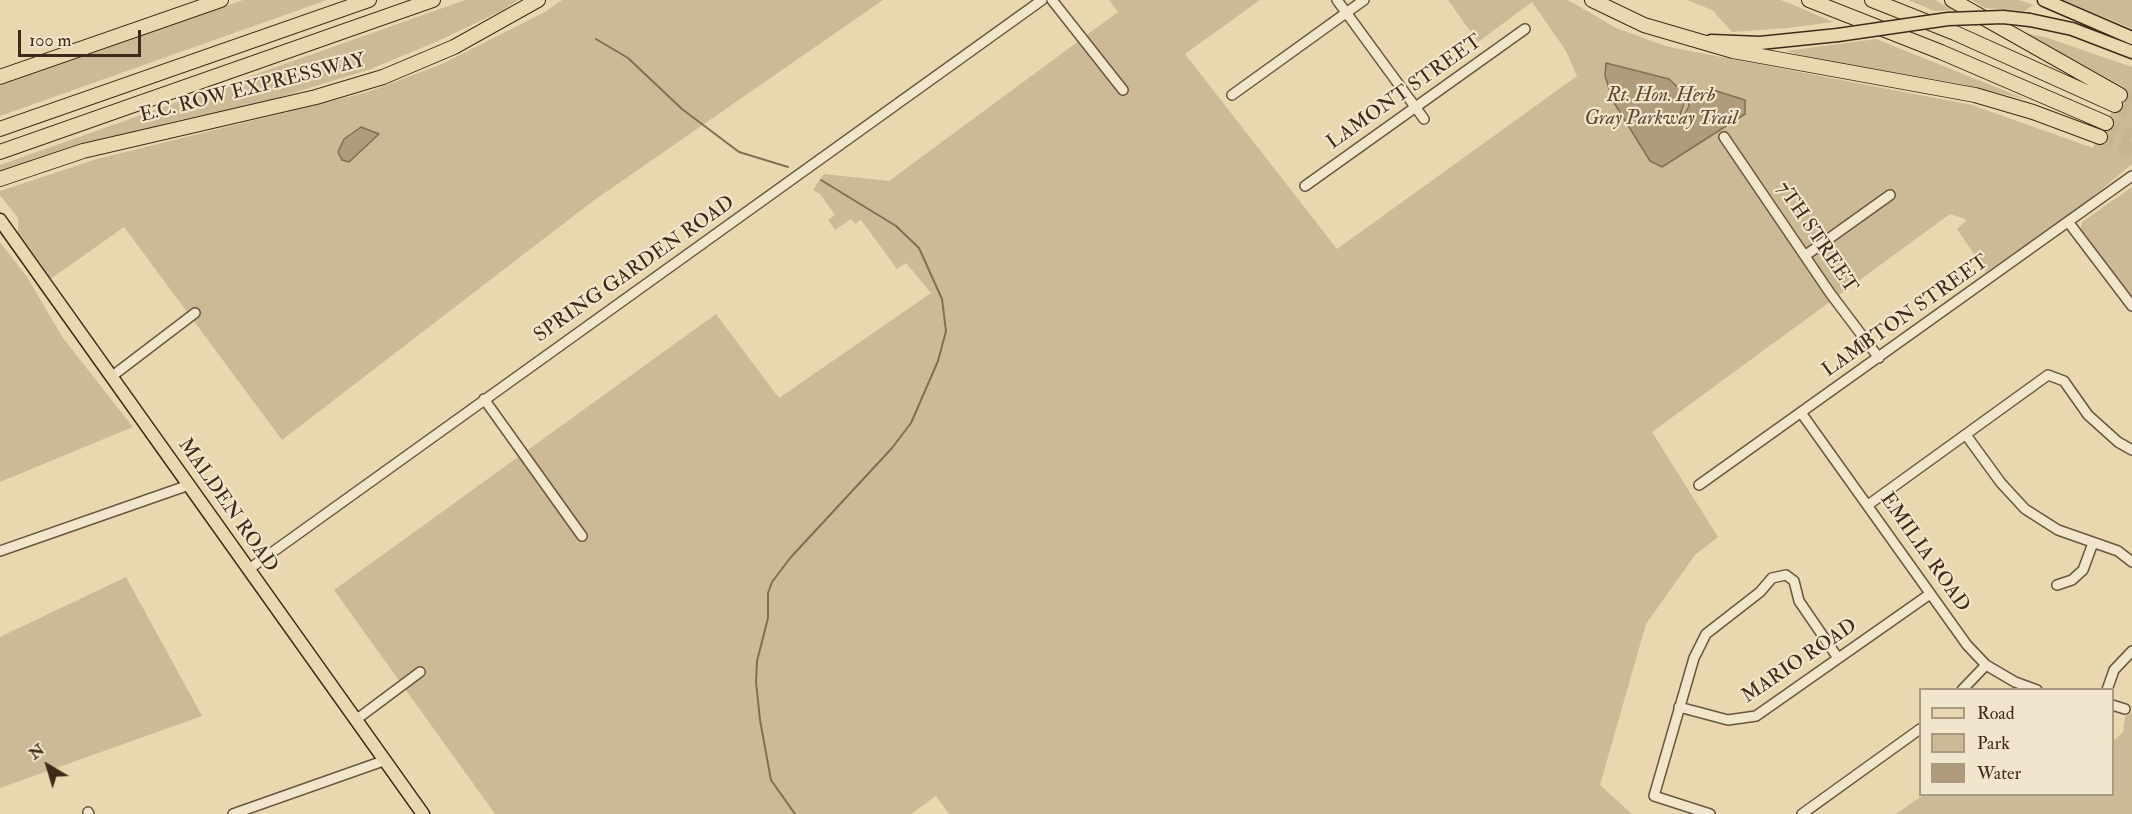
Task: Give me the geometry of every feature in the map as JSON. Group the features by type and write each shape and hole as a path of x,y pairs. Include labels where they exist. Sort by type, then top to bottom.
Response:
{"highway":[{"path":"0,77 222,0"},
{"path":"0,129 369,0"},
{"path":"0,152 433,0"},
{"name":"E.C. ROW EXPRESSWAY","path":"0,179 83,151 305,100 374,80 454,47 538,0"},
{"path":"1592,0 1642,24 1734,51 1975,95 2032,112 2100,137"},
{"path":"1809,0 1941,52 2106,123"},
{"path":"1872,0 2118,100 1952,0"}],"main road":[{"path":"2044,0 2132,38"},
{"path":"1695,40 1760,43 1838,35 1948,19 1994,17 2030,20 2072,28 2132,52"},
{"name":"MALDEN ROAD","path":"0,220 423,814"}],"street":[{"name":"SPRING GARDEN ROAD","path":"249,569 1042,0"},
{"path":"1052,0 1123,90"},
{"path":"1338,0 1424,118"},
{"path":"1232,95 1364,0"},
{"name":"LAMONT STREET","path":"1305,186 1525,29"},
{"name":"7TH STREET","path":"1724,137 1830,293 1880,358"},
{"name":"LAMBTON STREET","path":"1699,485 1802,414 2132,176"},
{"path":"1806,255 1890,195"},
{"path":"2069,223 2132,306"},
{"path":"111,377 195,313"},
{"path":"1868,505 2043,378 2054,375 2064,381 2088,415 2132,450"},
{"path":"484,399 582,536"},
{"name":"EMILIA ROAD","path":"1802,414 1966,645 1986,665 2015,682 2032,688"},
{"path":"1966,435 2001,483 2025,509 2058,530 2118,551 2132,562"},
{"path":"0,551 189,485"},
{"path":"2057,585 2072,580 2083,570 2093,543"},
{"path":"1710,814 1654,796 1694,658 1706,634 1760,592 1776,575 1786,575 1794,581 1799,601 1838,658"},
{"name":"MARIO ROAD","path":"1679,707 1719,719 1746,720 1764,711 1930,594"},
{"path":"2108,688 2114,670 2132,651"},
{"path":"1964,688 1986,665"},
{"path":"357,719 420,672"},
{"path":"2114,706 2125,709"},
{"path":"1802,814 1919,730"},
{"path":"233,814 386,760"}],"green space":[{"path":"243,0 327,0 0,116 0,86"},
{"path":"465,0 518,0 503,10 438,41 371,69 261,103 179,120 79,146 0,174 0,165"},
{"path":"562,0 883,0 593,201 282,440 124,227 45,283 18,245 18,218 0,195 0,191 97,159 368,92 442,64 545,12"},
{"name":"Rt. Hon. Herb Gray Parkway Trail","path":"1109,0 1260,0 1185,54 1337,249 1577,76 1566,51 1532,2 1478,42 1448,0 1568,0 1616,28 1669,47 1972,105 2093,148 2124,87 2024,33 2045,37 2132,67 2132,164 2083,205 1986,272 1957,229 1967,220 1950,214 1652,432 1718,537 1695,555 1646,624 1600,785 1632,814 949,814 936,796 911,814 495,814 334,590 716,314 779,398 931,293 906,263 897,269 861,220 855,224 851,219 835,230 828,220 835,215 820,194 813,190 824,174 889,181 1118,12"},
{"path":"1687,0 1781,0 1834,22 1732,32 1712,10"},
{"path":"1908,0 1935,0 1953,10 1935,11"},
{"path":"1971,0 2018,0 2034,5 2024,11 1985,8"},
{"path":"2063,0 2132,0 2132,29 2126,26"},
{"path":"1876,39 2028,100 1957,83 1810,58 1786,51"},
{"path":"2132,187 2132,300 2075,232 2081,228 2082,222"},
{"path":"0,242 27,277 63,338 133,427 0,482"},
{"path":"126,577 202,716 0,788 0,637"},
{"path":"2132,712 2132,814 1896,814 1922,796 2114,796 2114,740 2123,732 2125,716"}],"water":[{"path":"1606,63 1669,79 1683,92 1685,100 1680,115 1682,119 1689,106 1688,84 1700,93 1710,89 1745,100 1745,114 1662,167 1650,161 1613,101 1605,76"},
{"path":"361,127 379,134 349,162 342,160 338,152 344,139"}],"waterway":[{"path":"596,39 628,58 682,109 739,152 788,167"},
{"path":"795,814 771,780 760,720 756,682 757,661 768,618 768,593 772,582 791,557 892,448 911,423 938,361 946,331 942,299 919,248 896,226 821,180"}],"tunnel":[{"path":"2120,95 2132,101"},
{"path":"2115,105 2132,113"},
{"path":"2106,123 2132,136"},
{"path":"2100,137 2132,151"}]}
